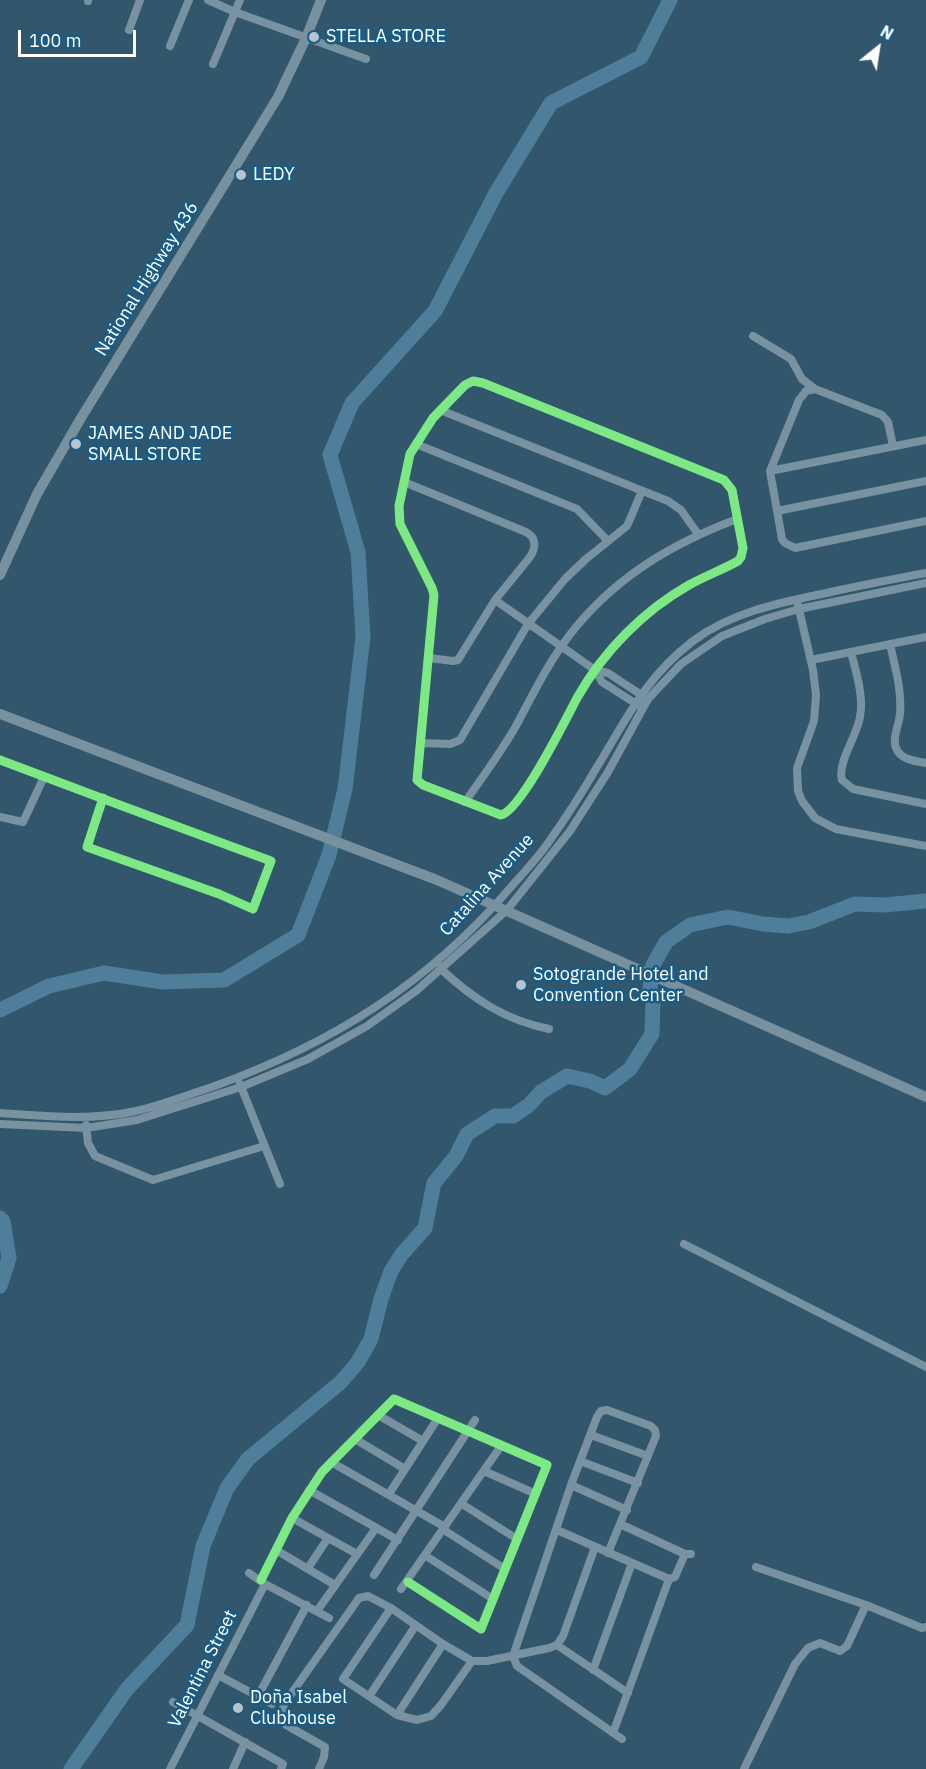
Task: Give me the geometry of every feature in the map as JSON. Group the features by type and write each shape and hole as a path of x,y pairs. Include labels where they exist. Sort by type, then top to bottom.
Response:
{"main road":[{"name":"National Highway 436","path":"0,575 65,445 262,126 306,38 321,0"},
{"path":"0,714 496,905 926,1097"}],"street":[{"path":"129,30 140,0"},
{"path":"170,46 189,0"},
{"path":"208,0 366,59"},
{"path":"213,64 240,0"},
{"path":"753,336 791,358 802,379 815,389 882,415 888,422 893,446"},
{"path":"473,381 720,477 730,486 743,548 738,561 686,586 648,613 619,641 595,670 536,772 509,812 496,814 423,785 417,780 434,595 400,524 399,506 410,454 416,444 440,410 465,385 473,381"},
{"path":"815,389 806,391 799,400 770,471 782,539 785,543 795,548 926,521"},
{"path":"440,410 676,506 698,534"},
{"path":"770,471 926,440"},
{"path":"416,444 577,509 608,541"},
{"path":"777,511 926,481"},
{"path":"404,482 532,536 535,542 533,552 495,600 458,660 429,658"},
{"path":"422,743 450,744 460,740 528,624 565,579 627,526 642,491"},
{"path":"465,802 499,754 562,646 589,612 622,581 659,555 698,534 738,519"},
{"name":"Catalina Avenue","path":"0,1124 86,1128 137,1120 242,1087 308,1059 367,1026 400,1003 507,910 570,831 608,772 643,709 644,697 654,676 695,640 740,615 796,599 926,573"},
{"name":"Catalina Avenue","path":"0,1113 86,1118 135,1111 237,1078 303,1050 336,1033 387,1001 439,960 496,905 546,846 597,767 634,703 681,664 722,636 765,619 799,609 926,583"},
{"path":"796,599 815,679 816,702 812,729 797,768 798,790 802,801 815,818 836,829 926,846"},
{"path":"495,600 595,670 608,673 644,697"},
{"path":"811,660 926,637"},
{"path":"890,644 900,698 896,750 906,759 926,763"},
{"path":"851,652 860,694 861,716 841,768 842,780 853,789 926,804"},
{"path":"595,670 602,682 643,709"},
{"path":"0,760 103,798 164,823 271,861 252,909 219,894 87,847 103,798"},
{"path":"0,817 23,822 44,777"},
{"path":"439,960 441,969 472,996 494,1011 530,1025 549,1029"},
{"path":"237,1078 280,1184"},
{"path":"86,1118 88,1143 95,1156 153,1180 264,1146"},
{"path":"684,1244 926,1367"},
{"name":"Valentina Street","path":"170,1769 218,1675 292,1518 309,1490 331,1462 394,1399 438,1418"},
{"path":"608,1553 656,1436 651,1426 607,1410 601,1412 597,1417 580,1461 513,1656 517,1666 622,1739"},
{"path":"378,1415 423,1441"},
{"path":"389,1494 438,1418 547,1465 481,1629 408,1582"},
{"path":"374,1575 476,1420"},
{"path":"591,1435 648,1456"},
{"path":"355,1439 405,1468"},
{"path":"401,1589 501,1446"},
{"path":"580,1461 638,1483"},
{"path":"331,1462 418,1510 505,1569"},
{"path":"484,1471 536,1494"},
{"path":"571,1485 627,1510"},
{"path":"309,1490 398,1540"},
{"path":"462,1504 517,1539"},
{"path":"292,1518 357,1554"},
{"path":"557,1530 669,1579 675,1577 688,1554 621,1524"},
{"path":"317,1611 376,1528"},
{"path":"308,1568 328,1538"},
{"path":"319,1769 325,1747 286,1725 282,1715 284,1704 359,1598 368,1596 391,1608 443,1644 472,1660 487,1661 513,1656 557,1645 563,1636 595,1547"},
{"path":"276,1551 334,1585"},
{"path":"426,1556 493,1599"},
{"path":"593,1670 632,1563"},
{"path":"756,1568 926,1628"},
{"path":"249,1572 329,1618"},
{"path":"613,1733 669,1579"},
{"path":"258,1696 307,1605"},
{"path":"744,1769 795,1664 814,1644 819,1643 840,1651 847,1646 866,1605"},
{"path":"391,1608 344,1679 397,1714 417,1720 431,1716 472,1660"},
{"path":"370,1695 416,1625"},
{"path":"397,1714 443,1644"},
{"path":"557,1645 628,1693"},
{"path":"218,1675 273,1704"},
{"path":"173,1702 283,1764 281,1769"},
{"path":"233,1769 245,1742"}],"waterway":[{"path":"0,1010 49,986 104,973 163,982 224,980 298,935 329,855 345,789 363,637 358,552 330,455 352,403 435,311 496,193 551,103 641,57 670,0"},
{"path":"71,1769 127,1689 187,1625 203,1546 227,1488 248,1459 341,1382 358,1362 371,1339 391,1271 402,1254 425,1228 434,1183 456,1156 467,1134 495,1116 513,1116 529,1105 541,1092 567,1076 590,1081 605,1088 630,1069 652,1034 653,1001 650,988 653,965 666,942 690,925 728,917 788,926 809,922 855,904 885,905 926,901"},
{"path":"0,1218 3,1221 9,1258 0,1286"}],"cycle path":[{"path":"473,381 483,383 724,480 732,490 743,548 738,561 672,595 625,634 587,681 520,798 501,815 423,785 417,780 434,595 400,524 399,506 410,454 433,418 465,385 473,381"},
{"path":"0,760 101,798 135,811 169,824 271,861 253,909 219,894 87,847 103,798"},
{"path":"261,1580 292,1518 322,1472 394,1399 547,1465 481,1629 408,1582"}],"place":[{"name":"STELLA STORE","path":"314,37"},
{"name":"LEDY","path":"241,175"},
{"name":"JAMES AND JADE SMALL STORE","path":"76,444"},
{"name":"Sotogrande Hotel and Convention Center","path":"521,985"},
{"name":"Doña Isabel Clubhouse","path":"238,1708"}]}
